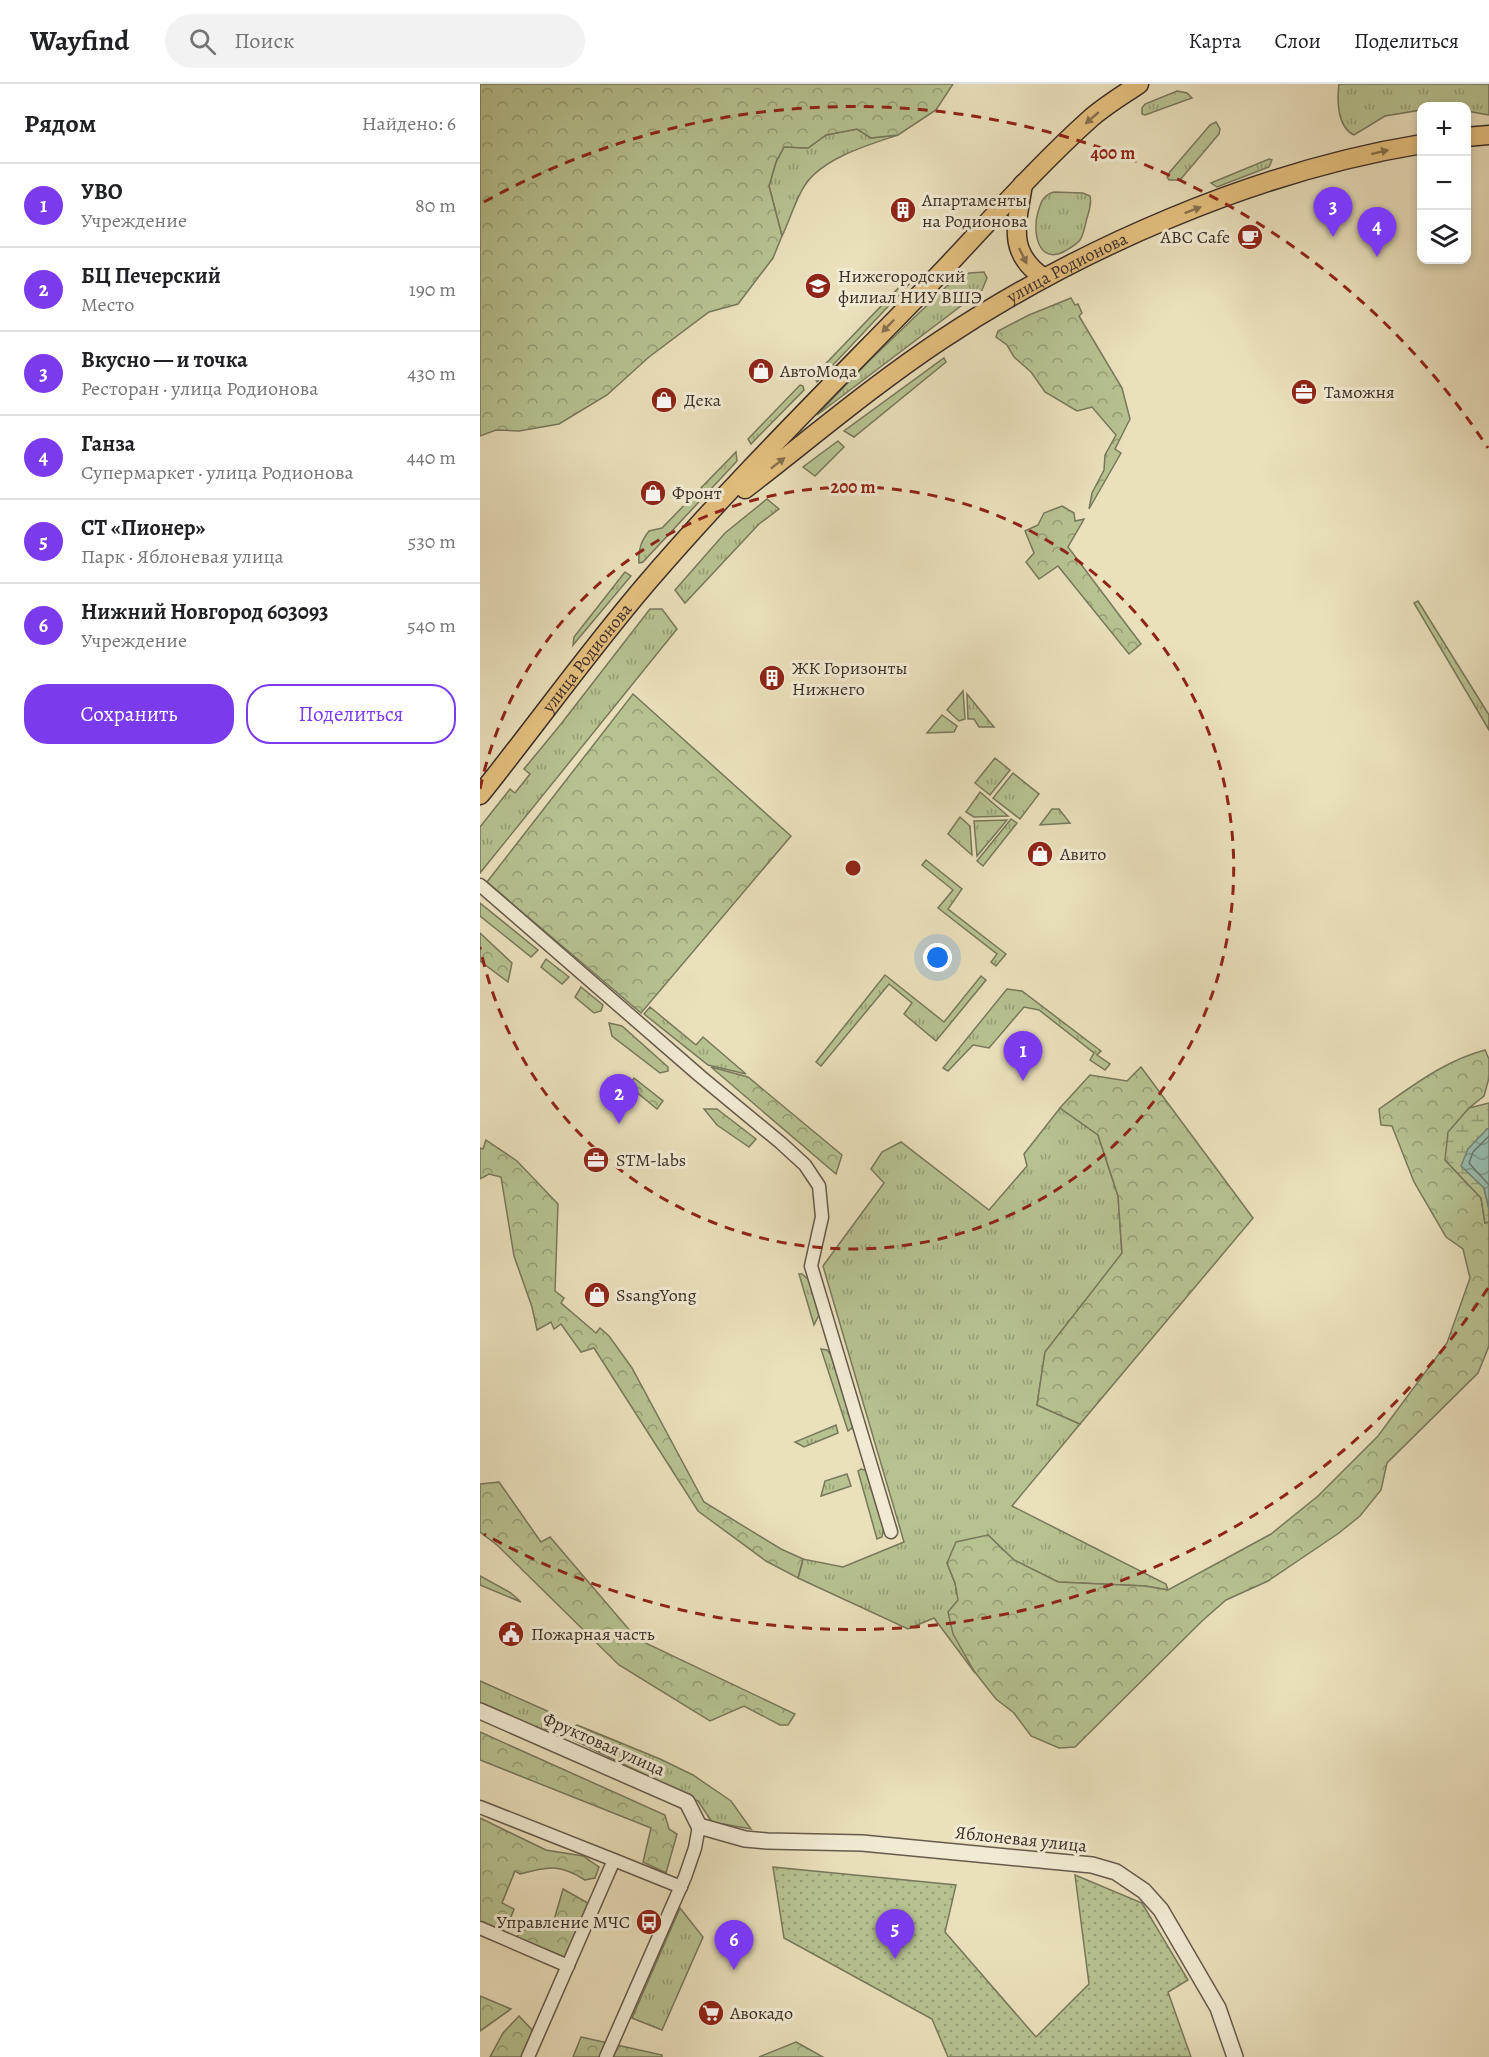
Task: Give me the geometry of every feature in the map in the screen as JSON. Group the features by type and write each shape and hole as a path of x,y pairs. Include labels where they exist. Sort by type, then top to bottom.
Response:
{"main road":[{"name":"улица Родионова","path":"480,795 578,667 647,583 699,525 1023,184 1093,116 1139,84"},
{"path":"1471,137 1489,135"},
{"name":"улица Родионова","path":"699,525 874,388 957,329 1044,278 1150,228 1243,191 1309,170 1417,145"},
{"path":"1023,184 1016,230 1018,244 1022,257 1030,268 1044,278"}],"street":[{"path":"480,885 700,1076 781,1143 805,1165 819,1185 822,1217 811,1266 891,1532"},
{"name":"Фруктовая улица","path":"480,1711 687,1802 699,1826"},
{"path":"480,1807 681,1887"},
{"path":"606,2057 681,1887 693,1855 699,1826"},
{"name":"Яблоневая улица","path":"699,1826 746,1839 862,1843 1092,1865 1116,1872 1144,1891 1161,1910 1218,2008 1235,2057"},
{"path":"528,2057 614,1860"},
{"path":"480,1928 568,1966"}],"green space":[{"path":"480,84 953,84 936,110 898,135 871,138 857,129 826,135 808,148 784,147 776,162 769,186 782,236 773,258 738,304 709,312 649,357 607,395 559,424 519,431 496,430 480,436"},
{"path":"1339,84 1489,84 1489,115 1471,112 1471,102 1417,102 1417,111 1385,116 1354,135 1348,131 1341,120"},
{"path":"1177,91 1187,93 1192,98 1145,115 1142,114 1145,104"},
{"path":"1216,122 1220,129 1219,134 1180,180 1169,180 1167,177 1169,173 1210,125"},
{"path":"857,129 871,138 898,135 847,154 823,167 801,191 782,236 769,186 776,162 784,147 808,148 826,135"},
{"path":"1269,159 1272,160 1269,167 1217,187 1211,183"},
{"path":"1054,192 1083,193 1090,196 1091,202 1080,240 1065,251 1049,254 1039,244 1036,220 1041,202 1047,195"},
{"path":"984,272 987,278 982,290 817,415 948,285 969,273"},
{"path":"909,277 914,279 817,382 814,376"},
{"path":"1071,298 1075,305 1078,304 1082,313 1079,316 1122,388 1130,419 1115,449 1121,453 1089,509 1092,493 1104,470 1105,455 1116,435 1092,407 1077,411 1045,392 1031,372 1014,357 1007,345 996,337 998,331 1029,315"},
{"path":"944,358 946,362 854,437 844,431"},
{"path":"800,385 804,390 751,444 748,439"},
{"path":"838,441 844,447 815,476 803,467"},
{"path":"736,452 737,461 643,562 639,563 641,546 649,531 662,528"},
{"path":"767,499 779,509 759,524 685,603 675,590 725,533"},
{"path":"1062,506 1074,513 1075,521 1084,519 1068,547 1141,644 1129,654 1058,566 1039,579 1026,562 1034,553 1025,531 1038,525 1044,513"},
{"path":"625,572 631,576 573,645 574,637"},
{"path":"1418,601 1489,715 1489,730 1414,603"},
{"path":"650,609 662,609 677,629 480,873 480,827 510,789 515,793 530,774 524,769"},
{"path":"963,691 965,719 959,721 947,710"},
{"path":"633,694 791,836 641,1013 487,882"},
{"path":"967,694 994,727 979,727 974,719 968,719"},
{"path":"942,715 957,726 954,732 927,733"},
{"path":"995,758 1010,770 990,795 975,783"},
{"path":"1013,773 1039,794 1020,819 993,798"},
{"path":"980,792 1008,816 974,817 966,812"},
{"path":"1052,809 1059,809 1070,823 1040,825"},
{"path":"960,817 970,826 972,855 948,834"},
{"path":"1011,819 1017,823 983,866 977,861"},
{"path":"1007,820 977,856 974,821"},
{"path":"926,860 962,889 948,909 1006,954 996,966 991,962 997,954 938,908 953,890 922,865"},
{"path":"480,903 538,950 531,957 480,916"},
{"path":"480,933 512,963 508,982 480,961"},
{"path":"546,959 569,977 562,984 541,967"},
{"path":"885,975 944,1022 981,976 986,980 936,1041 904,1014 912,1003 889,984 821,1066 816,1062"},
{"path":"581,987 603,1005 601,1011 594,1013 575,997"},
{"path":"1007,989 1022,991 1101,1051 1097,1055 1110,1064 1105,1070 1090,1060 1094,1053 1039,1010 1024,1007 989,1048 973,1045 948,1071 943,1068"},
{"path":"650,1007 696,1045 703,1037 746,1074 708,1065 644,1014"},
{"path":"609,1023 622,1026 668,1067 668,1071 660,1073 612,1036"},
{"path":"1485,1050 1489,1059 1489,1078 1484,1096 1469,1108 1445,1160 1481,1198 1485,1223 1489,1222 1489,1346 1478,1373 1387,1463 1381,1490 1360,1516 1268,1581 1226,1600 1075,1747 1059,1748 1031,1736 1014,1713 996,1699 974,1671 953,1634 948,1612 958,1600 955,1583 947,1563 956,1542 988,1535 1014,1560 1058,1582 1145,1586 1168,1590 1271,1534 1318,1496 1378,1436 1447,1343 1470,1278 1463,1249 1446,1237 1414,1182 1392,1126 1381,1125 1379,1109 1443,1067"},
{"path":"711,1067 748,1077 842,1155 836,1174"},
{"path":"1141,1067 1253,1218 1080,1424 1037,1405 1045,1352 1122,1253 1118,1196 1098,1135 1060,1108 1090,1075 1127,1081"},
{"path":"634,1078 663,1101 657,1109 629,1086"},
{"path":"1489,1103 1484,1188 1489,1209 1489,1222 1485,1223 1481,1198 1445,1160 1448,1132 1469,1108"},
{"path":"1060,1108 1098,1135 1118,1196 1122,1254 1045,1352 1037,1405 1080,1424 1012,1506 1166,1584 1168,1590 1145,1586 1058,1582 1014,1560 988,1535 947,1563 955,1583 975,1673 934,1618 908,1629 798,1578 803,1559 843,1567 904,1542 823,1266 884,1183 871,1169 882,1152 901,1142 989,1210 1027,1166 1024,1154"},
{"path":"704,1109 717,1109 756,1139 749,1147 717,1125"},
{"path":"486,1140 517,1161 558,1204 555,1291 564,1298 561,1303 596,1333 600,1328 609,1336 632,1368 704,1502 781,1549 803,1559 798,1578 766,1561 698,1511 594,1348 581,1352 561,1324 554,1329 551,1322 537,1330 532,1307 514,1256 501,1177 489,1174 480,1179 480,1148 483,1149"},
{"path":"799,1274 809,1280 819,1315 814,1325"},
{"path":"821,1349 827,1350 831,1355 853,1422 852,1428 848,1431"},
{"path":"836,1425 838,1433 804,1447 795,1442"},
{"path":"861,1469 867,1471 884,1527 882,1537 877,1539 858,1471"},
{"path":"847,1474 851,1486 821,1496 825,1481"},
{"path":"499,1482 541,1542 550,1537 637,1639 795,1714 788,1725 780,1725 744,1706 710,1721 619,1665 497,1545 480,1532 480,1484"},
{"path":"480,1576 511,1593 521,1602 480,1585"},
{"path":"480,1681 554,1714 554,1723 550,1729 543,1730 480,1703"},
{"path":"577,1725 693,1775 731,1801 751,1829 712,1822 698,1801 574,1740 570,1734 572,1728"},
{"path":"588,1730 621,1743 615,1750 602,1753 576,1741 576,1735"},
{"path":"480,1732 665,1815 669,1829 677,1834 666,1873 643,1862 651,1828 480,1760"},
{"path":"480,1818 546,1850 583,1856 599,1867 595,1878 585,1880 568,1871 554,1868 520,1874 515,1871 502,1903 514,1909 505,1933 480,1922"},
{"path":"773,1867 956,1885 945,1932 1036,2037 1089,1984 1075,1875 1142,1903 1188,1980 1168,1992 1191,2057 948,2057 932,2019 784,1938"},
{"path":"563,1889 588,1903 565,1961 514,1939 524,1930 552,1927"},
{"path":"680,1908 703,1937 662,2030 632,2018"},
{"path":"480,1996 511,2009 480,2031"},
{"path":"519,2016 533,2031 522,2057 490,2057 503,2033"},
{"path":"581,2037 662,2055 662,2057 573,2057"},
{"path":"796,2042 823,2057 759,2057"}],"water":[{"path":"1489,1129 1489,1209 1484,1188 1461,1166 1468,1149"}],"place":[{"name":"Апартаменты на Родионова","path":"903,210"},
{"name":"АВС Cafe","path":"1250,237"},
{"name":"Вкусно — и точка","path":"1333,237"},
{"name":"Ганза","path":"1377,257"},
{"name":"Нижегородский филиал НИУ ВШЭ","path":"818,286"},
{"name":"АвтоМода","path":"761,371"},
{"name":"Таможня","path":"1304,392"},
{"name":"Дека","path":"664,400"},
{"name":"Фронт","path":"653,493"},
{"name":"ЖК Горизонты Нижнего","path":"772,678"},
{"name":"Авито","path":"1040,854"},
{"name":"УВО","path":"1023,1081"},
{"name":"БЦ Печерский","path":"619,1124"},
{"name":"STM-labs","path":"596,1160"},
{"name":"SsangYong","path":"597,1295"},
{"name":"Пожарная часть","path":"511,1634"},
{"name":"Управление МЧС","path":"649,1922"},
{"name":"СТ «Пионер»","path":"895,1959"},
{"name":"Нижний Новгород 603093","path":"734,1970"},
{"name":"Авокадо","path":"711,2013"}]}
